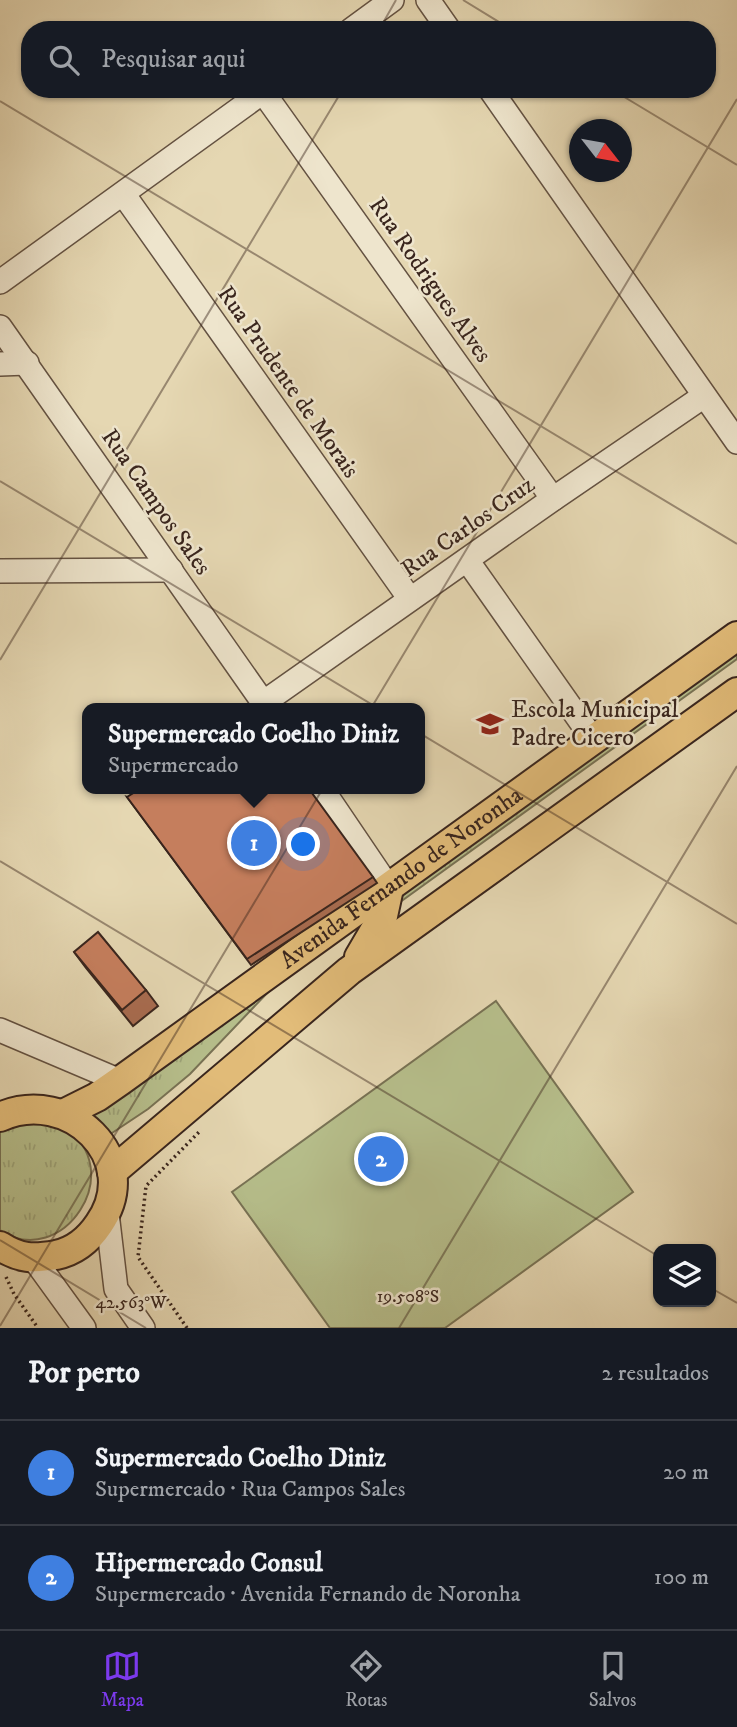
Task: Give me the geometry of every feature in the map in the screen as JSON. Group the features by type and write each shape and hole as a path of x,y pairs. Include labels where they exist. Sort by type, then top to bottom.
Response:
{"main road":[{"name":"Avenida Fernando de Noronha","path":"63,1114 97,1097 120,1081 737,636"},
{"name":"Avenida Fernando de Noronha","path":"112,1172 349,971 737,692"},
{"path":"349,971 383,916 389,888"},
{"path":"0,1246 12,1253 34,1259 67,1252 91,1236 107,1213 113,1191 112,1172 106,1152 95,1136 80,1123 63,1114 6,1112"}],"street":[{"path":"363,21 392,0"},
{"path":"428,0 443,21"},
{"path":"0,282 256,98"},
{"name":"Rua Rodrigues Alves","path":"270,98 553,499"},
{"path":"496,98 737,442"},
{"name":"Rua Prudente de Morais","path":"124,195 410,600"},
{"name":"Rua Campos Sales","path":"0,327 263,703"},
{"path":"0,363 27,363"},
{"name":"Rua Carlos Cruz","path":"269,703 553,499 704,396"},
{"path":"467,560 593,739"},
{"path":"0,570 171,570"},
{"path":"324,794 389,888"},
{"path":"0,1030 120,1081"},
{"path":"107,1213 116,1289 143,1328"},
{"path":"34,1259 84,1328"}],"path":[{"path":"187,1328 138,1257 146,1186 205,1127"},
{"path":"5,1274 14,1294 38,1328"}],"green space":[{"path":"737,644 737,659 396,905 399,888"},
{"path":"273,987 190,1074 148,1109 106,1137 82,1111"},
{"path":"496,1001 633,1192 445,1328 330,1328 232,1192"},
{"path":"21,1118 63,1127 82,1145 91,1167 89,1189 80,1210 65,1227 46,1238 23,1239 0,1230 0,1125"}],"building":[{"path":"132,794 313,794 373,877 247,959 127,797"},
{"path":"98,932 146,990 122,1010 74,952"}],"place":[{"name":"Escola Municipal Padre Cicero","path":"490,724"},
{"name":"Supermercado Coelho Diniz","path":"254,843"},
{"name":"Hipermercado Consul","path":"381,1159"}]}
